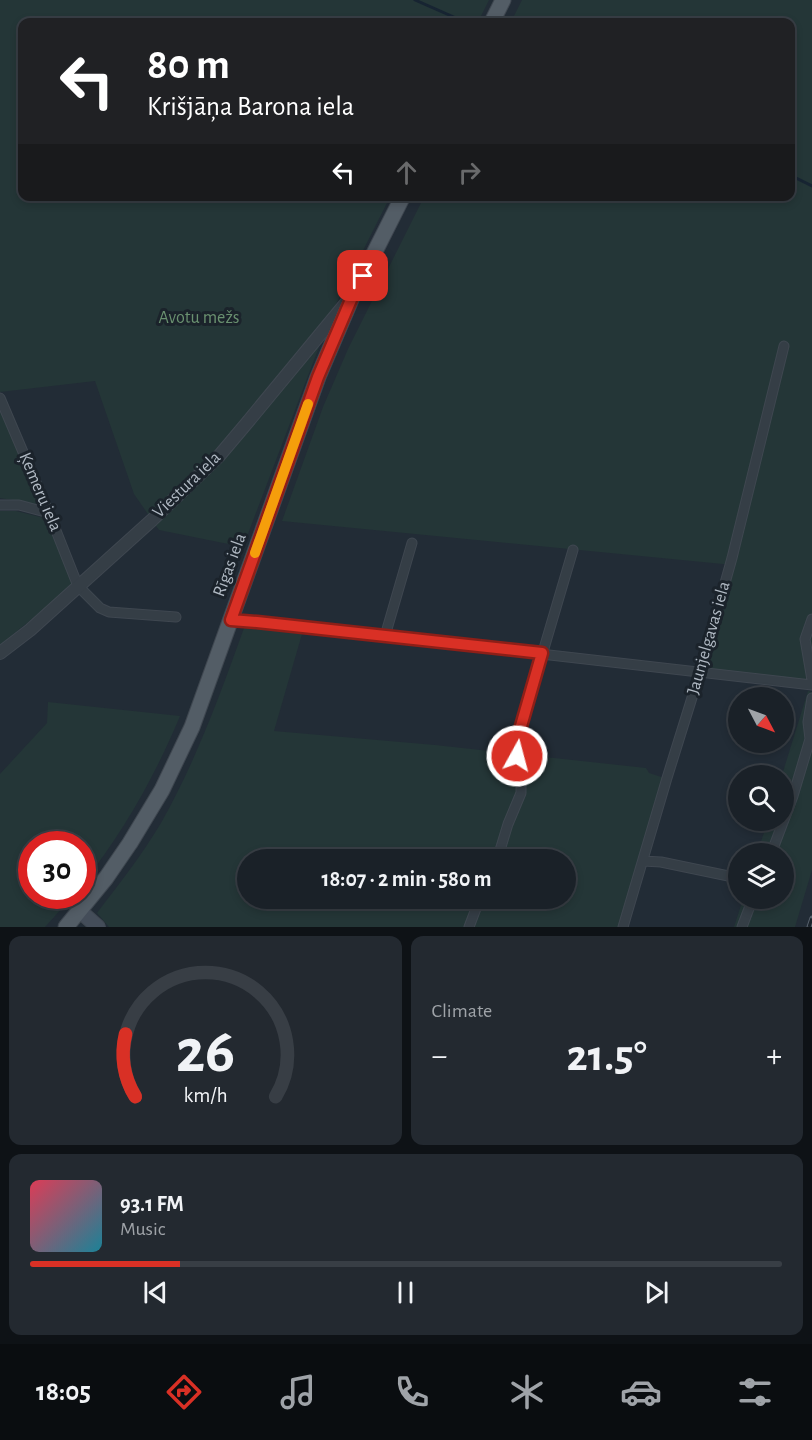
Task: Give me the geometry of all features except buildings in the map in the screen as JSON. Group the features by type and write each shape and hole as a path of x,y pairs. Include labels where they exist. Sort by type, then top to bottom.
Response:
{"main road":[{"path":"494,18 503,0"},
{"name":"Rīgas iela","path":"66,927 106,878 130,843 162,790 192,727 318,377 353,295 400,201"},
{"path":"80,912 98,927"}],"street":[{"name":"Viestura iela","path":"0,653 30,630 219,456 353,295"},
{"name":"Jaunjelgavas iela","path":"623,927 732,558 784,346"},
{"name":"Ķemeru iela","path":"0,398 50,513 78,586"},
{"path":"0,505 19,505 50,513"},
{"path":"385,636 412,543"},
{"path":"501,849 508,824 521,793 517,772 517,740 573,550"},
{"path":"78,586 100,608 109,612 176,617"},
{"path":"231,620 700,672 812,682 805,639 812,619"},
{"path":"775,843 793,796 810,739 808,722 812,698"},
{"path":"643,861 661,862 728,876"},
{"path":"469,927 476,909"},
{"path":"742,927 749,909"}],"green space":[{"name":"Avotu mežs","path":"0,0 489,0 480,18 18,18 18,201 388,201 333,310 243,547 159,530 134,494 95,381 0,392"},
{"path":"522,0 812,0 812,685 706,668 733,565 282,521 323,407 348,349 422,201 795,201 795,18 513,18"},
{"path":"0,411 39,500 36,504 0,498"},
{"path":"0,511 16,511 44,518 75,584 0,645"},
{"path":"248,626 302,634 274,731 435,745 646,768 649,773 664,778 623,927 109,927 97,913 146,846 174,800 226,678 244,628"},
{"path":"808,691 812,692 812,870 795,927 734,927 740,909 794,909 794,843 760,843 765,831 794,831 794,765 785,765 789,753 794,753 794,736"},
{"path":"48,702 180,716 137,803 96,867 96,831 18,831 18,909 61,909 45,927 0,927 0,774 47,723"}],"waterway":[{"path":"415,0 456,18"},
{"path":"795,178 812,186"}],"railway":[{"path":"809,927 812,918"}],"slow traffic":[{"path":"255,553 308,404"}],"route":[{"path":"363,276 318,377 231,620 542,653 517,740 517,756"}]}
